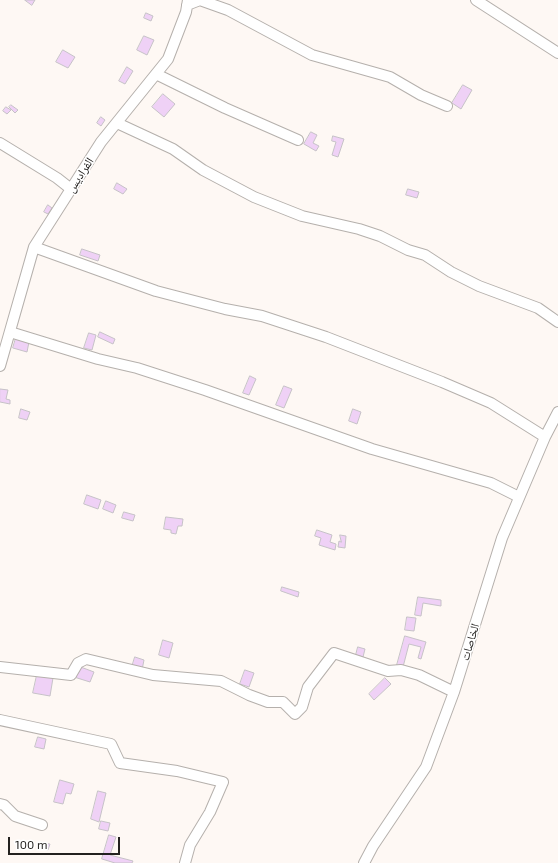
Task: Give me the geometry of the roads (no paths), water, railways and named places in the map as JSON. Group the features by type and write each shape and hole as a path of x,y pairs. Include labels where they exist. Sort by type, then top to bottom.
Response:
{"street":[{"path":"187,2 200,0 228,10 312,55 390,77 420,95 447,106"},
{"path":"476,0 558,53"},
{"name":"الفراديس","path":"0,366 34,247 101,142 168,59 187,2"},
{"path":"156,74 225,108 298,140"},
{"path":"117,122 173,149 203,170 254,197 302,216 359,229 380,236 408,250 425,255 451,272 479,286 538,308 558,322"},
{"path":"0,143 57,178 71,189"},
{"path":"34,247 156,291 225,309 262,316 326,337 442,382 491,403 551,432"},
{"path":"10,332 98,359 137,368 372,449 491,483 519,497"},
{"name":"الخاصات","path":"364,863 373,846 426,767 454,692 502,538 519,497 551,432 558,412"},
{"path":"0,667 72,675 78,663 86,659 153,676 221,681 249,695 268,702 284,702 295,714 302,707 308,687 334,653 388,671 401,670 419,675 454,692"},
{"path":"0,720 110,744 120,763 177,771 223,782 210,812 190,845 185,863"},
{"path":"0,804 4,805 15,816 42,825"}]}
